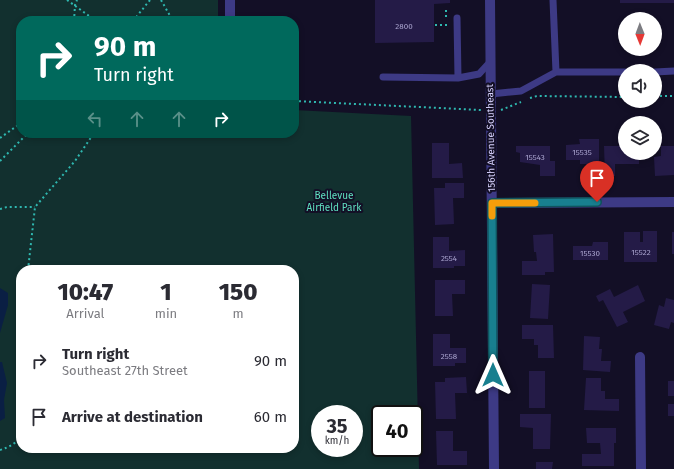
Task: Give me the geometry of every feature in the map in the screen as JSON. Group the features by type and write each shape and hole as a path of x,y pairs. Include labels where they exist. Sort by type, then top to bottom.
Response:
{"street":[{"path":"230,0 230,16"},
{"name":"156th Avenue Southeast","path":"490,0 494,469"},
{"path":"492,203 674,202"},
{"path":"640,357 642,469"}],"lane":[{"path":"553,0 556,72"},
{"path":"457,18 458,78"},
{"path":"383,78 458,78 479,74 490,62"},
{"path":"662,72 674,71"},
{"path":"491,94 521,91 556,72 618,72"}],"path":[{"path":"67,0 89,16"},
{"path":"74,16 76,0"},
{"path":"138,16 150,0"},
{"path":"160,0 170,16"},
{"path":"435,25 446,25 446,10"},
{"path":"501,110 537,96 618,97"},
{"path":"662,96 674,96"},
{"path":"299,102 482,110"},
{"path":"0,138 16,127"},
{"path":"0,161 23,138"},
{"path":"29,265 36,207 75,161 91,138"},
{"path":"0,209 7,207 36,207"},
{"path":"0,450 8,448 16,443"}],"green space":[{"name":"Bellevue Airfield Park","path":"0,0 218,0 218,16 16,16 16,138 299,138 299,110 411,116 418,405 371,405 371,457 419,457 419,469 0,469"}],"water":[{"path":"0,288 8,293 8,305 0,333"},
{"path":"0,362 2,362 7,383 4,400 5,418 0,421"}],"building":[{"path":"375,0 450,0 450,3 434,4 434,42 375,43"},
{"path":"620,0 674,0 674,3 620,3"},
{"path":"579,139 599,139 599,176 586,176 586,164 580,164 580,160 566,160 566,145 580,144"},
{"path":"432,143 449,143 449,164 462,163 463,178 432,178"},
{"path":"516,146 550,146 550,161 555,161 555,176 540,176 540,165 520,162 520,153 516,152"},
{"path":"604,146 618,146 618,160 639,160 639,164 615,164 615,176 605,176"},
{"path":"662,146 674,146 674,175 655,176 654,160 662,160"},
{"path":"445,183 464,183 464,198 453,198 454,224 435,225 434,188 445,188"},
{"path":"643,231 657,231 657,262 624,262 624,232 640,232 640,242 643,242"},
{"path":"672,232 674,232 674,254 672,254"},
{"path":"553,234 554,272 545,272 545,275 522,275 522,261 537,261 536,252 534,252 533,235"},
{"path":"433,237 449,237 449,251 465,250 465,266 454,266 454,268 433,268"},
{"path":"593,242 608,242 608,260 573,260 573,246 592,246"},
{"path":"435,280 465,280 465,294 452,294 453,316 435,316"},
{"path":"532,284 550,285 548,319 530,318"},
{"path":"638,285 645,301 623,312 628,322 617,327 603,300 599,302 596,296 610,289 614,297"},
{"path":"666,298 674,300 674,323 671,322 669,329 654,325 659,305 664,307"},
{"path":"522,325 553,325 554,358 538,358 538,345 534,345 534,339 522,339"},
{"path":"433,334 450,334 450,348 466,348 466,363 455,363 455,366 433,366"},
{"path":"584,336 600,337 599,349 602,349 601,361 611,361 610,372 583,370"},
{"path":"529,371 545,371 545,408 529,408"},
{"path":"466,377 467,393 455,393 456,419 436,419 435,382 445,382 445,378"},
{"path":"586,378 601,378 601,391 605,391 605,399 619,399 619,411 584,410"},
{"path":"668,381 674,381 674,396 668,396"},
{"path":"668,404 674,404 674,416 668,416"},
{"path":"520,414 551,414 550,449 533,449 533,428 520,427"},
{"path":"586,428 616,428 616,443 614,443 614,466 582,466 582,454 601,454 600,443 587,443"},
{"path":"436,431 453,431 453,451 467,451 467,465 437,465"},
{"path":"536,462 553,462 552,469 536,469"}],"slow traffic":[{"path":"492,216 492,203 535,203"}],"route":[{"path":"493,375 492,203 597,202"}]}
